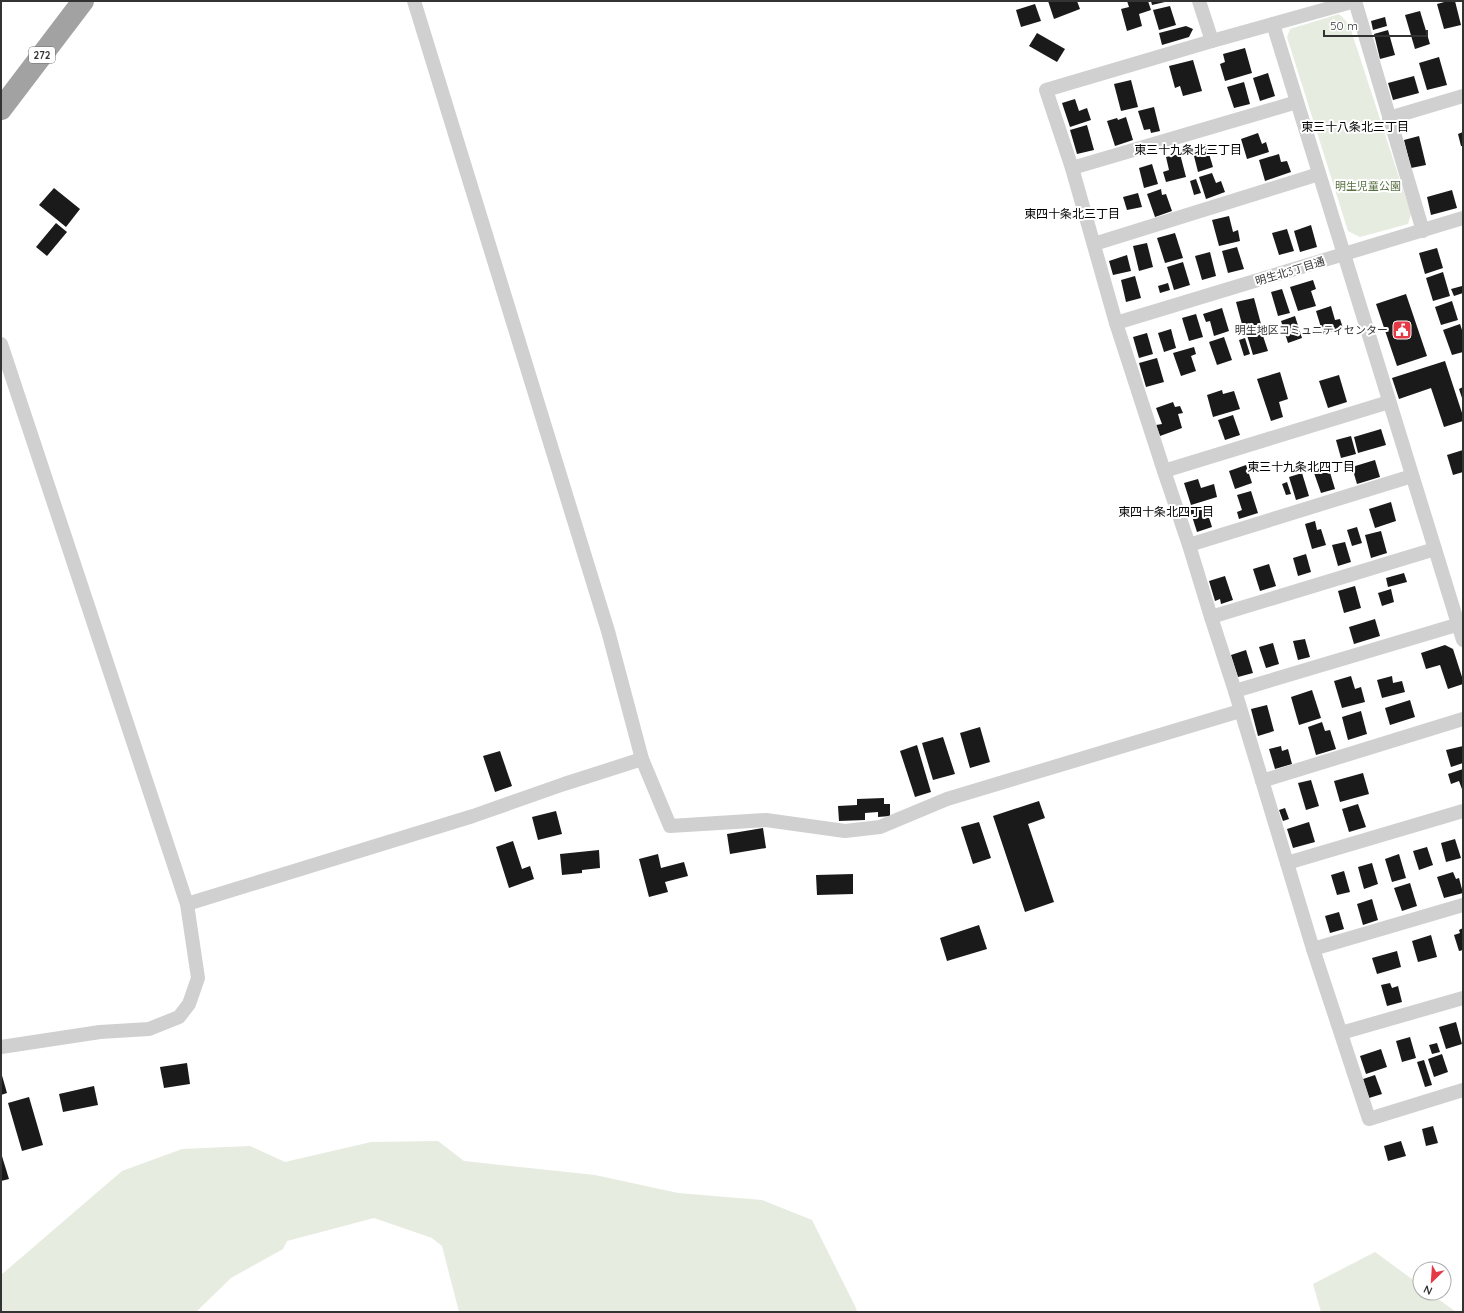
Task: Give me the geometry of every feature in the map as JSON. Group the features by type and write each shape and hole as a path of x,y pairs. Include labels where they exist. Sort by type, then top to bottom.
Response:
{"highway":[{"name":"272","path":"1,109 83,1"}],"street":[{"path":"414,1 608,631 642,759 670,826 766,820 844,831 861,830 887,825 947,799 1240,711"},
{"path":"1199,1 1212,40"},
{"path":"1423,230 1355,1 1212,40 1046,90 1072,168 1116,323 1189,545 1313,949 1369,1119 1463,1090"},
{"path":"1273,24 1345,254 1412,476 1461,624 1463,640"},
{"path":"1389,118 1463,96"},
{"path":"1072,168 1297,102"},
{"path":"1094,244 1319,174"},
{"name":"明生北3丁目通","path":"1116,323 1463,218"},
{"path":"1,344 186,904 198,978 189,1004 180,1017 149,1029 100,1032 1,1047"},
{"path":"1164,471 1389,402"},
{"path":"1189,545 1412,476"},
{"path":"1211,617 1435,549"},
{"path":"1235,691 1461,624"},
{"path":"1262,781 1463,719"},
{"path":"186,904 473,816 564,784 642,759"},
{"path":"1287,863 1463,811"},
{"path":"1313,949 1463,905"},
{"path":"1341,1033 1463,998"}],"green space":[{"name":"明生児童公園","path":"1339,14 1349,24 1411,214 1408,224 1360,237 1348,231 1287,37 1290,29"},
{"path":"438,1141 464,1161 595,1175 678,1193 762,1200 812,1220 857,1312 459,1312 442,1246 432,1238 374,1218 287,1241 283,1249 231,1278 196,1312 1,1312 1,1275 122,1171 182,1149 250,1146 285,1162 371,1142"},
{"path":"1375,1252 1412,1279 1412,1301 1441,1301 1456,1312 1321,1312 1313,1284"}],"building":[{"path":"1048,1 1077,1 1080,9 1054,19"},
{"path":"1127,1 1148,1 1151,10 1139,14 1142,26 1127,31 1121,9 1129,7"},
{"path":"1151,1 1165,1 1165,2 1152,5"},
{"path":"1455,1 1461,25 1444,29 1437,4"},
{"path":"1035,4 1041,21 1021,27 1016,10"},
{"path":"1170,6 1176,25 1159,30 1153,10"},
{"path":"1420,11 1430,44 1415,49 1405,15"},
{"path":"1385,17 1387,26 1373,30 1371,21"},
{"path":"1186,26 1193,29 1189,37 1162,45 1159,33"},
{"path":"1388,30 1395,55 1380,59 1374,34"},
{"path":"1037,33 1065,49 1057,62 1029,46"},
{"path":"1245,48 1252,73 1225,81 1220,64 1225,62 1223,54"},
{"path":"1439,57 1447,85 1427,90 1419,63"},
{"path":"1193,60 1202,91 1183,96 1180,86 1175,88 1169,66"},
{"path":"1268,73 1275,96 1260,101 1253,78"},
{"path":"1414,76 1419,93 1393,100 1388,83"},
{"path":"1131,80 1138,107 1121,111 1114,84"},
{"path":"1244,82 1250,104 1234,108 1227,87"},
{"path":"1075,99 1079,111 1087,108 1091,120 1070,127 1062,103"},
{"path":"1154,107 1160,131 1151,133 1150,129 1144,130 1138,111"},
{"path":"1126,117 1133,140 1115,146 1107,121 1117,118 1118,120"},
{"path":"1087,125 1094,150 1077,154 1070,130"},
{"path":"1463,132 1463,146 1461,146 1458,134"},
{"path":"1258,133 1262,144 1266,142 1269,152 1247,159 1241,139"},
{"path":"1419,136 1426,165 1411,168 1404,140"},
{"path":"1206,144 1213,167 1198,172 1192,148"},
{"path":"1180,154 1186,177 1166,182 1163,172 1169,170 1166,157"},
{"path":"1279,154 1281,162 1287,161 1291,172 1265,181 1259,160"},
{"path":"1152,164 1158,184 1144,188 1139,168"},
{"path":"1212,173 1216,183 1221,181 1225,192 1206,199 1199,177"},
{"path":"1196,179 1201,193 1194,195 1190,181"},
{"path":"54,188 80,209 66,227 39,205"},
{"path":"1161,189 1162,195 1166,194 1172,211 1155,217 1147,194"},
{"path":"1452,190 1457,208 1431,215 1427,197"},
{"path":"1138,193 1142,207 1127,210 1123,197"},
{"path":"1229,216 1233,232 1238,230 1240,241 1219,246 1212,220"},
{"path":"56,223 67,232 47,256 36,247"},
{"path":"1311,225 1317,247 1300,252 1294,231"},
{"path":"1287,229 1294,251 1279,255 1272,233"},
{"path":"1175,233 1183,258 1165,263 1157,238"},
{"path":"1147,243 1153,267 1139,271 1133,246"},
{"path":"1237,247 1244,269 1228,273 1222,251"},
{"path":"1437,248 1443,268 1425,274 1419,253"},
{"path":"1210,252 1216,276 1202,280 1195,256"},
{"path":"1127,255 1131,271 1113,275 1109,261"},
{"path":"1183,262 1190,285 1174,290 1167,267"},
{"path":"1443,272 1450,296 1433,301 1426,278"},
{"path":"1135,276 1141,298 1126,302 1121,280"},
{"path":"1313,280 1316,289 1311,291 1316,306 1298,311 1290,287"},
{"path":"1168,283 1170,290 1160,293 1158,286"},
{"path":"1462,286 1463,293 1454,296 1451,289"},
{"path":"1282,289 1290,313 1278,316 1271,292"},
{"name":"明生地区コミュニティセンター","path":"1406,294 1427,356 1397,366 1376,304"},
{"path":"1254,298 1261,324 1243,328 1236,302"},
{"path":"1452,301 1458,320 1441,325 1435,307"},
{"path":"1331,306 1335,320 1340,319 1343,328 1323,334 1316,311"},
{"path":"1222,308 1229,331 1214,336 1210,321 1206,322 1203,314"},
{"path":"1196,314 1203,337 1189,341 1182,318"},
{"path":"1295,316 1302,338 1288,343 1281,321"},
{"path":"1460,324 1463,333 1463,352 1452,355 1443,330"},
{"path":"1260,327 1268,351 1253,355 1246,332"},
{"path":"1171,329 1176,348 1164,352 1158,333"},
{"path":"1147,333 1153,354 1139,358 1133,337"},
{"path":"1224,337 1232,360 1217,365 1209,342"},
{"path":"1245,338 1250,354 1244,356 1239,340"},
{"path":"1194,347 1196,354 1191,356 1196,371 1181,376 1173,353"},
{"path":"1157,358 1164,382 1146,387 1139,363"},
{"path":"1445,361 1463,416 1463,421 1444,427 1431,388 1399,399 1392,378"},
{"path":"1280,372 1288,399 1279,402 1283,417 1271,421 1257,379"},
{"path":"1339,375 1347,402 1328,408 1319,381"},
{"path":"1463,387 1463,401 1459,389"},
{"path":"1222,390 1223,394 1234,391 1240,409 1213,417 1207,395"},
{"path":"1173,402 1175,407 1180,406 1183,413 1178,414 1182,428 1160,436 1156,425 1162,424 1156,408"},
{"path":"1233,415 1240,435 1225,440 1218,420"},
{"path":"1381,429 1386,445 1358,453 1354,437"},
{"path":"1351,436 1356,454 1341,458 1336,440"},
{"path":"1463,450 1463,472 1453,475 1447,455"},
{"path":"1375,460 1380,477 1357,484 1352,467"},
{"path":"1246,465 1252,483 1235,489 1229,471"},
{"path":"1328,466 1335,489 1321,493 1313,470"},
{"path":"1302,473 1309,496 1296,500 1289,477"},
{"path":"1198,479 1201,488 1214,484 1217,497 1191,505 1184,483"},
{"path":"1287,482 1291,494 1286,495 1282,484"},
{"path":"1251,491 1258,513 1239,519 1237,512 1242,510 1237,495"},
{"path":"1391,502 1396,521 1375,528 1369,509"},
{"path":"1205,505 1212,527 1197,532 1190,510"},
{"path":"1315,521 1317,530 1321,529 1326,545 1312,549 1305,524"},
{"path":"1357,527 1362,543 1352,546 1347,530"},
{"path":"1381,531 1387,553 1371,558 1365,535"},
{"path":"1345,542 1351,562 1338,566 1332,545"},
{"path":"1306,554 1311,572 1298,576 1293,558"},
{"path":"1269,564 1276,586 1260,591 1253,569"},
{"path":"1404,573 1407,582 1388,587 1386,578"},
{"path":"1225,576 1233,600 1221,604 1220,599 1215,601 1209,581"},
{"path":"1355,586 1361,608 1344,613 1338,591"},
{"path":"1391,589 1394,602 1382,606 1378,593"},
{"path":"1375,619 1380,636 1354,644 1349,627"},
{"path":"1305,639 1310,657 1298,660 1293,641"},
{"path":"1273,643 1279,664 1266,668 1259,647"},
{"path":"1445,645 1453,649 1463,680 1463,684 1448,689 1440,665 1426,669 1421,653"},
{"path":"1246,650 1253,673 1238,677 1231,655"},
{"path":"1351,676 1355,689 1361,687 1365,702 1342,708 1334,681"},
{"path":"1392,676 1393,683 1402,681 1405,692 1382,698 1377,680"},
{"path":"1312,690 1321,718 1299,725 1291,697"},
{"path":"1410,700 1415,717 1390,725 1385,708"},
{"path":"1267,705 1274,731 1258,736 1251,709"},
{"path":"1361,711 1367,734 1348,740 1342,717"},
{"path":"1322,722 1325,731 1330,730 1336,749 1316,755 1308,727"},
{"path":"980,727 990,762 970,768 960,733"},
{"path":"943,737 955,774 933,780 922,743"},
{"path":"917,745 931,792 915,797 900,751"},
{"path":"1281,746 1282,751 1288,749 1292,764 1275,769 1269,749"},
{"path":"1463,746 1463,763 1451,767 1446,750"},
{"path":"500,751 512,786 495,792 483,756"},
{"path":"1463,769 1463,792 1459,781 1451,784 1448,774"},
{"path":"1363,773 1369,794 1340,802 1334,781"},
{"path":"1311,780 1319,806 1306,810 1298,783"},
{"path":"884,798 884,804 890,804 890,816 878,817 878,812 865,813 865,820 839,821 838,806 857,805 857,799"},
{"path":"1039,801 1045,818 1028,824 1054,902 1025,912 993,816"},
{"path":"1358,804 1366,827 1349,832 1342,809"},
{"path":"1285,808 1289,819 1283,821 1279,810"},
{"path":"556,811 562,834 538,840 532,817"},
{"path":"979,822 991,858 973,864 961,827"},
{"path":"1309,822 1315,842 1293,848 1287,829"},
{"path":"763,828 766,848 730,854 727,834"},
{"path":"1455,839 1461,858 1446,862 1441,843"},
{"path":"513,841 522,869 530,866 534,879 509,888 496,847"},
{"path":"1427,847 1433,865 1419,870 1413,851"},
{"path":"599,850 600,868 582,870 582,873 562,875 560,854"},
{"path":"658,854 661,868 684,862 688,876 665,882 668,892 649,897 639,859"},
{"path":"1399,854 1406,878 1392,882 1385,859"},
{"path":"1372,863 1378,884 1364,889 1358,867"},
{"path":"1344,871 1350,892 1337,895 1331,875"},
{"path":"1453,872 1456,879 1459,878 1463,893 1444,898 1437,877"},
{"path":"853,874 853,894 817,895 816,875"},
{"path":"1410,883 1417,906 1402,911 1394,888"},
{"path":"1372,899 1378,920 1363,925 1357,904"},
{"path":"1339,912 1344,929 1330,933 1325,916"},
{"path":"979,925 987,949 947,961 940,938"},
{"path":"1463,928 1463,950 1459,951 1454,935 1460,933 1459,930"},
{"path":"1431,935 1437,957 1418,962 1412,941"},
{"path":"1397,951 1401,967 1377,974 1372,958"},
{"path":"1390,983 1392,988 1398,986 1402,1002 1387,1006 1381,985"},
{"path":"1456,1022 1462,1044 1446,1049 1439,1027"},
{"path":"1410,1037 1416,1058 1402,1062 1396,1041"},
{"path":"1437,1043 1440,1052 1432,1054 1429,1045"},
{"path":"1381,1049 1387,1067 1366,1074 1360,1056"},
{"path":"1442,1054 1448,1072 1434,1077 1428,1059"},
{"path":"1424,1060 1432,1085 1425,1087 1417,1062"},
{"path":"187,1063 190,1084 164,1088 160,1067"},
{"path":"1,1072 7,1093 1,1095"},
{"path":"1375,1075 1382,1094 1369,1098 1363,1079"},
{"path":"94,1086 98,1105 63,1112 59,1094"},
{"path":"29,1097 43,1145 22,1151 8,1103"},
{"path":"1433,1126 1438,1143 1426,1146 1422,1129"},
{"path":"1401,1141 1406,1156 1388,1161 1384,1146"},
{"path":"1,1153 9,1179 1,1181"}],"place":[{"name":"明生地区コミュニティセンター","path":"1402,330"}],"district":[{"name":"東三十八条北三丁目","path":"1355,126"},
{"name":"東三十九条北三丁目","path":"1188,149"},
{"name":"東四十条北三丁目","path":"1072,213"},
{"name":"東三十九条北四丁目","path":"1301,466"},
{"name":"東四十条北四丁目","path":"1166,511"}]}
